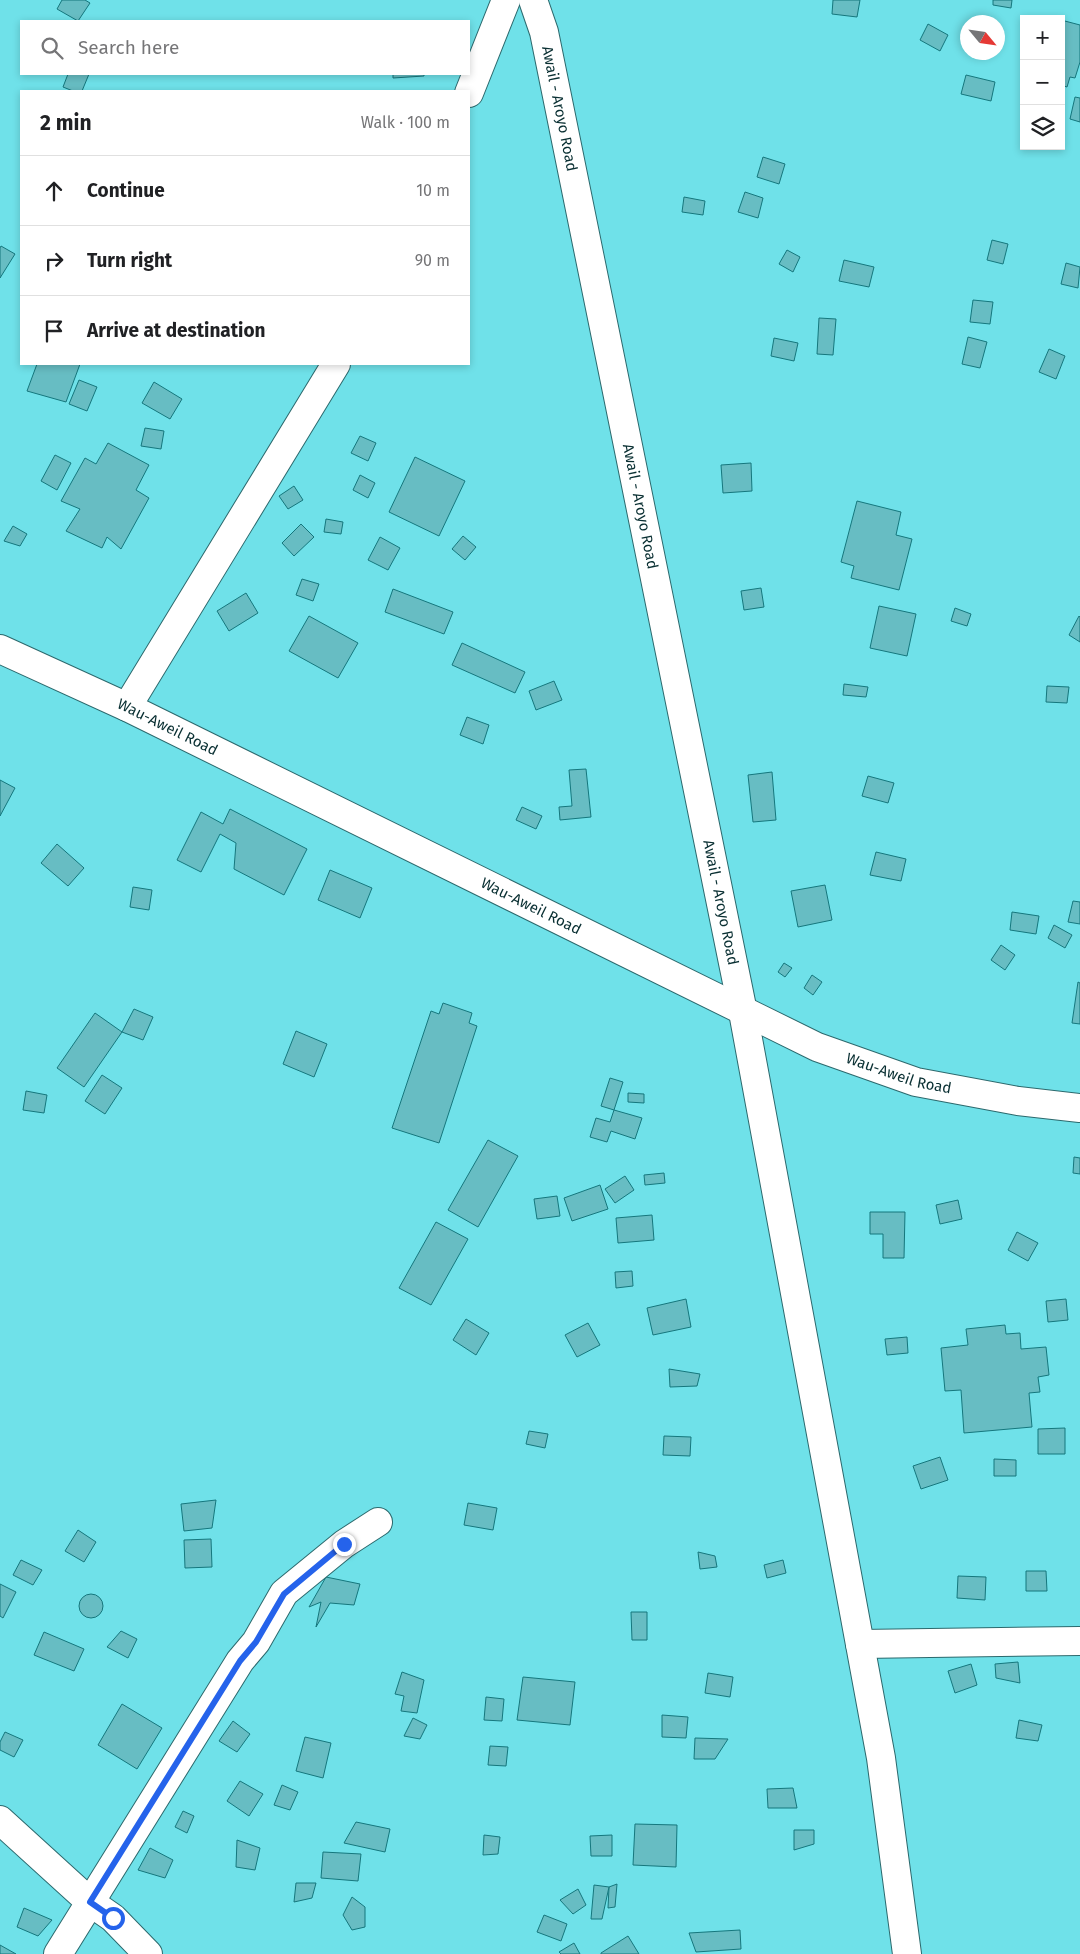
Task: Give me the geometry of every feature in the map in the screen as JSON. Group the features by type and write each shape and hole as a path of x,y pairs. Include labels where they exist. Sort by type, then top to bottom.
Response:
{"street":[{"path":"470,90 506,0"},
{"name":"Awail - Aroyo Road","path":"534,0 544,32 743,1012 881,1758 907,1954"},
{"path":"127,707 335,365"},
{"name":"Wau-Aweil Road","path":"0,649 127,707 743,1012 817,1046 916,1082 1018,1101 1080,1108"},
{"path":"58,1954 240,1661 256,1642 284,1594 344,1544 378,1522"},
{"path":"860,1644 1080,1640"},
{"path":"0,1820 90,1902 113,1918 148,1954"}],"building":[{"path":"62,0 85,0 90,3 79,20 57,9"},
{"path":"833,0 860,0 857,17 832,14"},
{"path":"993,0 1012,0 1011,8 993,5"},
{"path":"1065,21 1080,25 1080,62 1075,78 1070,77 1067,87 1065,86"},
{"path":"928,24 948,35 940,51 920,40"},
{"path":"68,75 89,75 82,90 70,90 63,87"},
{"path":"393,75 424,75 424,76 393,78"},
{"path":"966,75 995,82 991,101 961,94"},
{"path":"1075,97 1080,98 1080,122 1070,119"},
{"path":"763,157 785,164 779,184 757,177"},
{"path":"745,192 763,198 758,218 738,212"},
{"path":"684,197 705,201 703,215 682,212"},
{"path":"992,240 1008,244 1003,264 987,260"},
{"path":"1,246 15,254 0,278 0,248"},
{"path":"787,250 800,257 793,272 779,264"},
{"path":"844,260 874,267 869,287 839,281"},
{"path":"1066,263 1080,267 1078,288 1061,284"},
{"path":"973,300 993,302 990,324 970,322"},
{"path":"819,318 836,319 833,355 817,354"},
{"path":"968,337 987,342 980,368 962,364"},
{"path":"774,338 798,343 794,361 771,356"},
{"path":"1049,349 1065,356 1056,379 1039,372"},
{"path":"37,365 80,365 66,402 27,391"},
{"path":"79,380 97,387 87,411 69,404"},
{"path":"154,382 182,399 170,419 142,403"},
{"path":"145,428 164,431 161,449 141,446"},
{"path":"360,436 376,443 368,461 351,453"},
{"path":"108,443 149,465 136,490 149,498 121,549 107,537 102,548 66,531 80,509 61,501 85,458 96,464"},
{"path":"55,455 71,463 57,490 41,481"},
{"path":"415,457 465,481 439,536 389,512"},
{"path":"751,463 752,491 723,493 721,465"},
{"path":"360,475 375,483 368,498 353,490"},
{"path":"294,486 303,500 288,509 279,496"},
{"path":"857,501 901,512 896,535 912,539 899,590 851,578 854,566 841,562"},
{"path":"326,519 343,522 341,534 324,532"},
{"path":"301,524 314,537 294,556 282,543"},
{"path":"13,526 27,534 20,546 4,541"},
{"path":"463,536 476,547 465,560 452,549"},
{"path":"380,537 400,548 388,570 368,560"},
{"path":"302,579 319,584 313,601 296,595"},
{"path":"761,588 764,607 744,610 741,591"},
{"path":"393,589 453,612 444,634 385,612"},
{"path":"246,593 258,613 229,631 217,611"},
{"path":"879,606 916,614 907,656 870,648"},
{"path":"955,608 971,614 967,626 951,621"},
{"path":"309,616 358,643 338,678 289,651"},
{"path":"1080,617 1080,642 1069,635"},
{"path":"462,643 525,672 515,693 452,665"},
{"path":"554,681 562,700 536,710 529,691"},
{"path":"844,684 868,687 866,697 843,695"},
{"path":"1047,686 1069,687 1067,703 1046,702"},
{"path":"467,717 489,725 483,744 460,735"},
{"path":"586,769 591,817 560,820 559,807 572,806 569,770"},
{"path":"772,772 776,820 753,822 748,775"},
{"path":"868,776 894,783 888,803 862,796"},
{"path":"0,780 15,788 0,816"},
{"path":"522,807 542,816 536,829 516,820"},
{"path":"230,809 307,849 284,895 234,869 236,843 220,834 201,872 177,860 201,812 223,824"},
{"path":"57,844 84,868 68,886 41,863"},
{"path":"876,852 906,859 901,881 870,875"},
{"path":"330,870 372,888 360,918 318,900"},
{"path":"825,885 832,920 798,927 791,891"},
{"path":"133,887 152,890 149,910 130,907"},
{"path":"1073,901 1080,902 1080,924 1068,922"},
{"path":"1012,912 1039,916 1036,934 1010,930"},
{"path":"1054,925 1072,935 1065,948 1048,938"},
{"path":"1001,945 1015,955 1005,970 991,960"},
{"path":"784,963 792,968 785,977 778,972"},
{"path":"812,975 822,982 813,995 804,988"},
{"path":"1078,982 1080,983 1080,1024 1072,1023"},
{"path":"443,1003 472,1013 469,1023 477,1026 439,1143 392,1128 431,1011 439,1014"},
{"path":"134,1009 153,1017 143,1040 122,1032"},
{"path":"95,1013 122,1032 84,1087 57,1068"},
{"path":"296,1031 327,1044 314,1077 283,1064"},
{"path":"102,1075 122,1088 105,1114 85,1101"},
{"path":"610,1078 623,1082 614,1110 601,1106"},
{"path":"26,1091 47,1095 44,1113 23,1110"},
{"path":"628,1093 644,1094 644,1103 628,1102"},
{"path":"614,1110 642,1118 635,1139 611,1131 607,1142 590,1137 596,1118 610,1122"},
{"path":"488,1140 518,1156 478,1227 448,1210"},
{"path":"1074,1157 1080,1158 1080,1174 1073,1173"},
{"path":"664,1173 665,1183 645,1185 644,1175"},
{"path":"625,1176 634,1190 615,1203 605,1189"},
{"path":"600,1185 608,1209 572,1221 564,1198"},
{"path":"557,1196 560,1216 537,1219 534,1199"},
{"path":"958,1200 962,1219 940,1224 936,1205"},
{"path":"870,1212 905,1212 904,1258 883,1258 883,1234 870,1234"},
{"path":"652,1215 654,1240 618,1243 616,1218"},
{"path":"436,1222 468,1239 431,1305 399,1288"},
{"path":"1017,1232 1038,1243 1028,1261 1008,1250"},
{"path":"632,1271 633,1286 616,1288 615,1272"},
{"path":"686,1299 691,1327 653,1335 647,1308"},
{"path":"1066,1299 1068,1320 1048,1322 1046,1301"},
{"path":"466,1319 489,1333 476,1355 453,1340"},
{"path":"588,1323 600,1345 577,1357 565,1335"},
{"path":"1005,1325 1006,1334 1020,1333 1021,1349 1046,1347 1049,1375 1038,1377 1040,1392 1029,1393 1032,1427 964,1433 961,1390 945,1391 941,1348 968,1345 966,1329"},
{"path":"907,1337 908,1353 887,1355 885,1339"},
{"path":"669,1369 700,1374 697,1386 670,1387"},
{"path":"1065,1428 1065,1454 1038,1454 1038,1429"},
{"path":"529,1431 548,1434 545,1448 526,1444"},
{"path":"664,1436 691,1437 690,1456 663,1455"},
{"path":"940,1457 948,1480 921,1489 913,1466"},
{"path":"994,1459 1016,1460 1016,1476 994,1476"},
{"path":"216,1500 212,1528 184,1531 181,1504"},
{"path":"468,1503 497,1508 493,1530 464,1525"},
{"path":"78,1530 96,1542 84,1562 65,1551"},
{"path":"211,1539 212,1567 185,1568 184,1540"},
{"path":"698,1552 715,1556 717,1567 700,1569"},
{"path":"21,1560 42,1570 33,1585 13,1575"},
{"path":"783,1560 786,1573 767,1578 764,1565"},
{"path":"1026,1571 1046,1571 1047,1591 1026,1591"},
{"path":"958,1576 986,1577 985,1600 957,1598"},
{"path":"326,1577 360,1584 354,1605 330,1603 316,1627 321,1602 309,1607"},
{"path":"0,1584 16,1592 3,1618 0,1616"},
{"path":"91,1594 99,1598 103,1606 99,1614 91,1618 83,1614 79,1606 83,1598"},
{"path":"631,1612 647,1612 647,1640 632,1640"},
{"path":"121,1631 137,1639 128,1658 107,1647"},
{"path":"44,1632 84,1649 74,1671 34,1655"},
{"path":"1018,1662 1020,1683 996,1678 995,1664"},
{"path":"971,1664 977,1685 955,1693 948,1671"},
{"path":"402,1672 424,1680 417,1713 401,1711 404,1696 395,1694"},
{"path":"708,1673 733,1677 730,1697 705,1693"},
{"path":"523,1677 575,1682 570,1725 517,1720"},
{"path":"486,1697 504,1699 502,1721 484,1720"},
{"path":"122,1704 162,1728 137,1769 98,1745"},
{"path":"662,1715 688,1717 686,1738 662,1737"},
{"path":"413,1718 427,1725 420,1739 404,1736"},
{"path":"1019,1720 1042,1725 1038,1741 1016,1738"},
{"path":"233,1721 250,1734 237,1752 219,1741"},
{"path":"5,1732 23,1740 14,1757 0,1750 0,1742"},
{"path":"305,1737 331,1743 323,1778 296,1771"},
{"path":"695,1738 728,1739 715,1759 694,1759"},
{"path":"490,1746 508,1747 506,1766 488,1765"},
{"path":"240,1781 263,1794 249,1816 227,1801"},
{"path":"282,1785 298,1792 290,1810 274,1805"},
{"path":"793,1788 797,1808 768,1808 767,1789"},
{"path":"183,1811 194,1816 187,1833 175,1827"},
{"path":"356,1822 390,1829 385,1852 344,1843"},
{"path":"635,1824 677,1825 676,1867 633,1865"},
{"path":"794,1830 814,1830 814,1844 794,1850"},
{"path":"484,1835 500,1837 498,1854 483,1855"},
{"path":"612,1835 612,1856 591,1856 590,1836"},
{"path":"237,1840 260,1848 255,1870 236,1867"},
{"path":"150,1848 173,1860 165,1878 138,1870"},
{"path":"323,1852 361,1854 358,1881 321,1878"},
{"path":"296,1883 316,1883 312,1898 294,1902"},
{"path":"617,1884 615,1907 608,1908 609,1887"},
{"path":"594,1885 609,1887 602,1919 591,1919"},
{"path":"578,1889 586,1905 573,1914 560,1900"},
{"path":"352,1897 365,1907 365,1927 352,1930 343,1915"},
{"path":"24,1908 52,1920 38,1936 17,1927"},
{"path":"544,1915 567,1924 561,1941 537,1932"},
{"path":"740,1930 741,1949 696,1952 689,1933"},
{"path":"628,1936 639,1954 601,1954 601,1953"},
{"path":"574,1943 580,1954 561,1954 559,1952"},
{"path":"0,1945 16,1954 0,1954"}],"route":[{"path":"113,1918 90,1902 240,1661 256,1642 284,1594 344,1544"}]}
